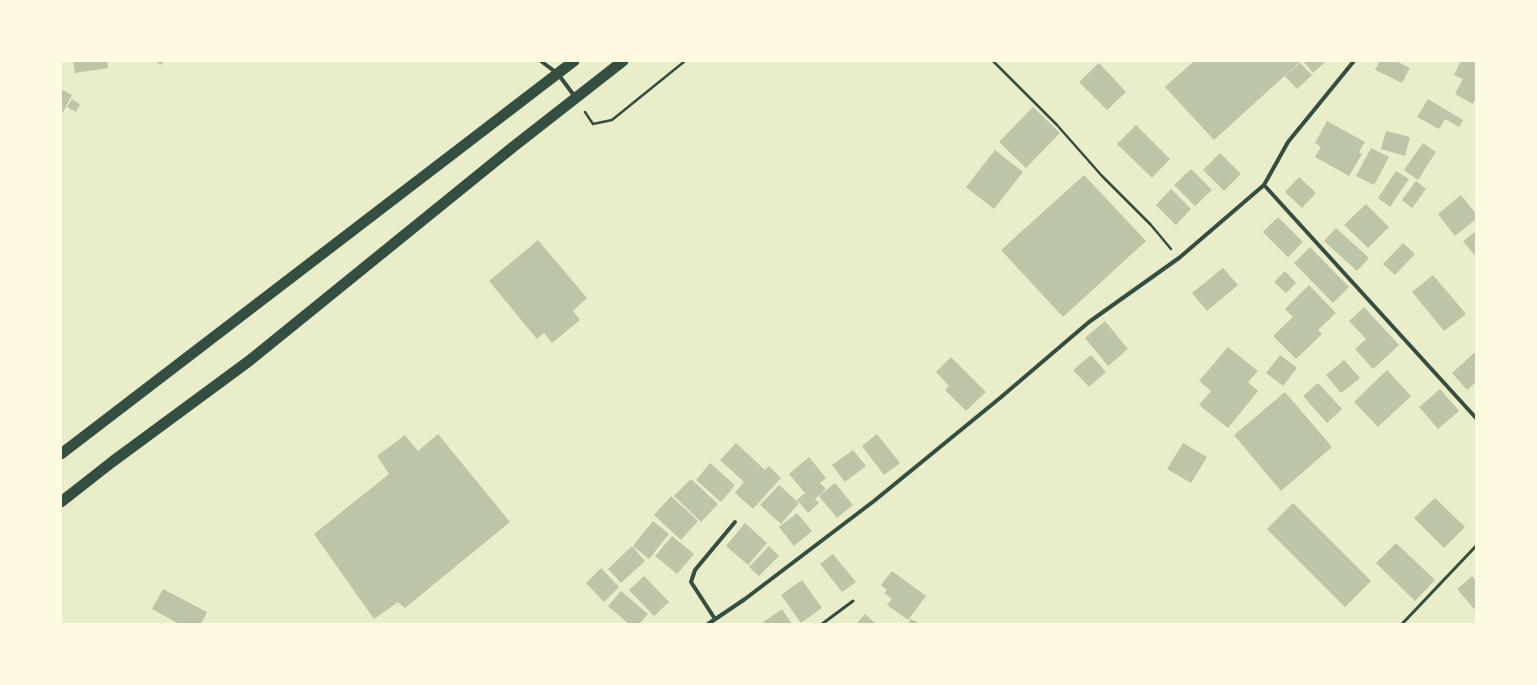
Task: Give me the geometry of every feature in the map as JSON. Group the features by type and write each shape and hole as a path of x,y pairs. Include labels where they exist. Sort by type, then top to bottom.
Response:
{"highway":[{"path":"61,454 574,61"},
{"path":"61,502 112,462 249,361 506,152 624,61"}],"street":[{"path":"541,61 558,74 576,98"},
{"path":"708,624 746,599 874,501 1000,398 1089,322 1179,258 1264,185 1288,142 1354,61"},
{"path":"1264,185 1476,418"},
{"path":"715,619 691,582 695,570 736,522"}],"lane":[{"path":"1402,624 1476,546"},
{"path":"822,624 853,602"}],"path":[{"path":"576,98 593,124 612,120 685,61"},
{"path":"993,61 1057,125 1102,176 1151,225 1179,258"}],"building":[{"path":"73,61 107,61 108,68 75,73"},
{"path":"155,61 164,61 161,65"},
{"path":"1194,61 1301,61 1214,140 1165,87"},
{"path":"1303,61 1326,61 1313,73"},
{"path":"1380,61 1396,61 1410,68 1402,83 1375,70"},
{"path":"1461,61 1476,61 1476,98 1473,104 1455,94 1463,79 1454,75"},
{"path":"1099,63 1126,92 1107,110 1079,82"},
{"path":"1300,63 1312,75 1297,89 1285,76"},
{"path":"61,89 72,95 63,112 61,111"},
{"path":"72,99 80,104 76,112 67,107"},
{"path":"1428,99 1463,120 1459,127 1445,119 1439,129 1417,117"},
{"path":"1033,107 1060,133 1026,168 999,142"},
{"path":"1327,121 1365,142 1359,152 1362,154 1349,176 1315,157 1321,147 1315,143"},
{"path":"1136,125 1170,159 1152,178 1117,144"},
{"path":"1386,131 1410,137 1405,156 1381,149"},
{"path":"1423,143 1436,152 1418,180 1404,170"},
{"path":"1371,148 1389,157 1374,185 1356,176"},
{"path":"995,150 1023,172 994,209 966,187"},
{"path":"1220,153 1241,174 1224,191 1203,170"},
{"path":"1191,169 1212,190 1195,206 1174,185"},
{"path":"1396,171 1409,179 1390,207 1378,198"},
{"path":"1084,175 1146,241 1063,317 1001,250"},
{"path":"1299,177 1316,193 1302,208 1285,192"},
{"path":"1416,181 1426,189 1412,208 1402,200"},
{"path":"1171,189 1191,209 1176,225 1156,205"},
{"path":"1461,195 1476,214 1476,219 1455,236 1438,214"},
{"path":"1366,204 1389,227 1368,248 1344,225"},
{"path":"1278,217 1303,242 1288,257 1263,232"},
{"path":"1336,228 1369,258 1357,271 1324,241"},
{"path":"1476,231 1476,257 1463,241"},
{"path":"538,240 587,298 573,311 580,320 552,343 544,333 537,339 489,281"},
{"path":"1403,243 1415,254 1395,275 1383,264"},
{"path":"1310,247 1349,287 1333,303 1294,263"},
{"path":"1223,268 1238,285 1207,311 1192,293"},
{"path":"1285,271 1296,283 1286,293 1274,282"},
{"path":"1433,275 1466,314 1444,331 1412,292"},
{"path":"1309,285 1336,313 1318,330 1322,334 1296,359 1273,336 1293,317 1285,309"},
{"path":"1364,307 1399,345 1373,369 1355,349 1366,339 1349,321"},
{"path":"1105,321 1128,349 1108,366 1085,338"},
{"path":"1228,347 1258,371 1248,382 1258,391 1228,428 1199,405 1211,391 1199,381"},
{"path":"1474,353 1476,355 1476,382 1467,390 1452,373"},
{"path":"1091,355 1106,372 1089,387 1073,370"},
{"path":"1280,355 1297,368 1283,386 1266,373"},
{"path":"951,357 986,392 966,411 945,390 949,386 936,372"},
{"path":"1344,360 1360,378 1341,393 1326,375"},
{"path":"1387,370 1411,396 1378,427 1354,402"},
{"path":"1318,383 1342,409 1327,423 1303,396"},
{"path":"1440,389 1459,411 1438,429 1419,407"},
{"path":"1285,392 1332,447 1281,491 1234,435"},
{"path":"438,434 510,522 405,608 398,602 374,619 314,534 389,474 377,456 405,435 418,451"},
{"path":"877,434 900,463 884,475 862,446"},
{"path":"736,443 765,470 769,466 781,478 753,509 735,493 744,482 720,460"},
{"path":"1183,443 1207,457 1191,483 1167,469"},
{"path":"853,450 866,466 845,482 832,465"},
{"path":"809,457 826,478 820,483 826,489 815,499 819,503 808,513 797,500 805,493 789,474"},
{"path":"710,463 735,485 721,502 696,480"},
{"path":"691,479 718,504 701,522 674,496"},
{"path":"835,483 853,505 837,518 819,496"},
{"path":"779,485 799,503 781,524 760,505"},
{"path":"671,496 698,521 681,540 654,515"},
{"path":"1435,498 1465,527 1444,548 1414,518"},
{"path":"1293,503 1371,581 1345,607 1267,529"},
{"path":"797,513 812,531 794,546 779,527"},
{"path":"653,521 669,534 649,559 633,546"},
{"path":"745,523 767,543 748,565 726,546"},
{"path":"672,536 694,554 677,574 655,556"},
{"path":"1396,543 1435,580 1415,601 1376,563"},
{"path":"632,546 645,561 621,583 608,569"},
{"path":"769,546 779,556 759,576 749,567"},
{"path":"833,554 856,582 842,592 820,564"},
{"path":"601,568 619,587 604,602 586,583"},
{"path":"892,571 926,596 908,620 887,605 892,599 884,593 887,590 881,585"},
{"path":"644,576 669,602 654,616 629,590"},
{"path":"1472,576 1476,581 1476,611 1457,589"},
{"path":"802,580 822,608 801,623 781,595"},
{"path":"163,589 207,612 201,624 179,624 152,609"},
{"path":"621,591 648,614 639,624 629,624 608,606"},
{"path":"782,609 792,624 764,624 763,622"},
{"path":"865,614 876,624 856,624"},
{"path":"911,619 920,624 908,624"}]}
